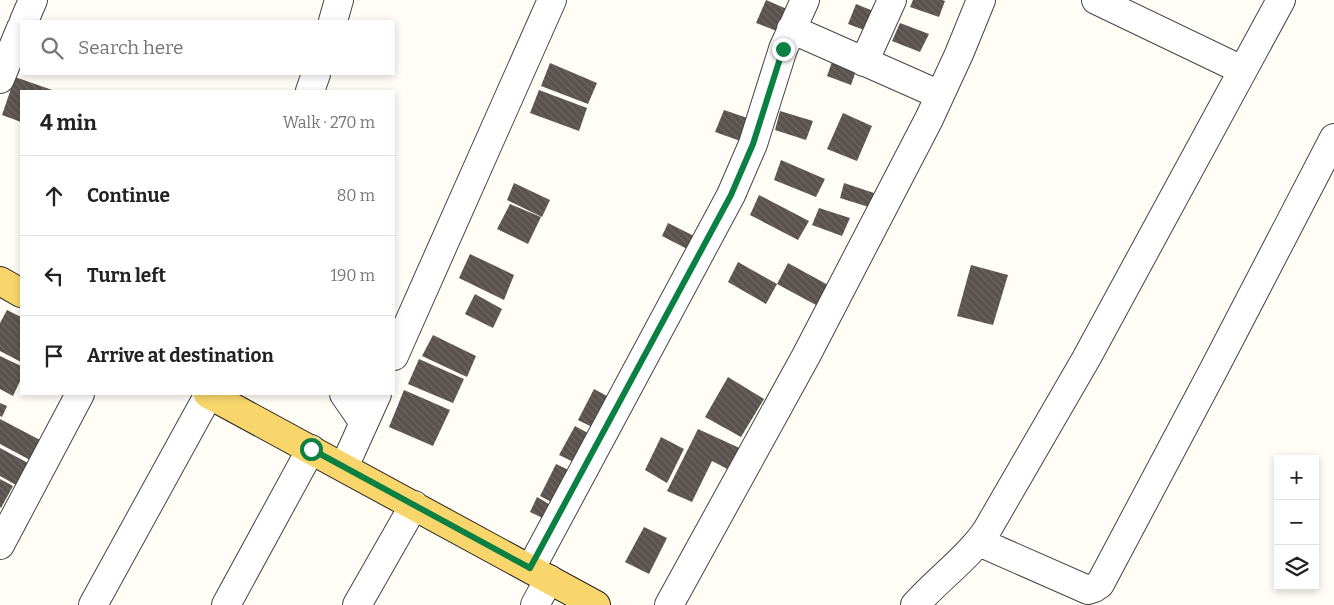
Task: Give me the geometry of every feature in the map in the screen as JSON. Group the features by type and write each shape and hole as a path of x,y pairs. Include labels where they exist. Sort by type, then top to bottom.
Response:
{"main road":[{"path":"210,395 596,605"}],"street":[{"path":"24,20 33,0"},
{"path":"332,20 339,0"},
{"path":"395,354 552,0"},
{"path":"535,605 540,573 731,195 753,144 783,49 805,0"},
{"path":"864,62 892,0"},
{"path":"669,605 806,356 940,96 981,0"},
{"path":"1096,0 1242,70"},
{"path":"915,605 979,542 1086,359 1281,0"},
{"path":"792,28 940,96"},
{"path":"0,79 20,30"},
{"path":"310,90 316,75"},
{"path":"979,542 1088,590 1100,584 1334,138"},
{"path":"0,545 79,395"},
{"path":"93,605 207,395"},
{"path":"345,395 364,423"},
{"path":"344,467 377,395"},
{"path":"226,605 311,449"},
{"path":"357,605 414,505"}],"building":[{"path":"766,0 796,13 787,35 756,23"},
{"path":"913,0 945,1 939,17 910,7"},
{"path":"856,4 883,15 875,34 848,24"},
{"path":"900,23 929,34 920,52 892,41"},
{"path":"833,59 857,68 851,85 827,76"},
{"path":"550,63 597,83 588,104 541,86"},
{"path":"15,77 52,90 20,90 20,122 2,115"},
{"path":"539,90 587,108 579,131 530,113"},
{"path":"724,110 759,122 749,144 715,132"},
{"path":"780,111 813,121 806,140 775,130"},
{"path":"843,113 872,126 857,161 827,149"},
{"path":"781,160 825,179 816,197 774,180"},
{"path":"514,183 550,200 542,217 507,200"},
{"path":"844,183 880,195 875,209 840,198"},
{"path":"759,195 809,221 798,240 750,215"},
{"path":"510,204 541,217 528,244 497,229"},
{"path":"819,208 850,218 842,236 812,225"},
{"path":"668,223 700,239 693,252 662,236"},
{"path":"470,254 514,275 504,300 459,278"},
{"path":"738,262 777,284 766,304 728,282"},
{"path":"788,263 839,291 827,311 777,284"},
{"path":"971,265 1008,275 993,325 957,316"},
{"path":"475,294 502,309 493,328 465,314"},
{"path":"7,310 20,316 20,361 0,351 0,323"},
{"path":"433,335 476,356 467,377 422,356"},
{"path":"0,356 20,366 20,381 13,396 0,389"},
{"path":"419,359 464,379 453,403 408,384"},
{"path":"728,377 764,399 741,437 705,417"},
{"path":"594,389 618,402 602,432 578,420"},
{"path":"404,390 450,410 433,446 389,427"},
{"path":"0,403 7,406 2,417 0,416"},
{"path":"0,419 42,441 32,461 0,444"},
{"path":"575,426 597,438 582,466 559,455"},
{"path":"698,429 746,451 735,473 712,461 692,502 667,491"},
{"path":"661,437 684,449 667,483 645,470"},
{"path":"0,448 28,463 16,485 0,476"},
{"path":"556,464 577,474 561,507 540,496"},
{"path":"0,479 13,486 1,508 0,507"},
{"path":"537,497 559,510 551,522 530,512"},
{"path":"644,527 667,538 649,574 625,562"}],"route":[{"path":"311,449 530,568 731,195 753,144 783,49"}]}
